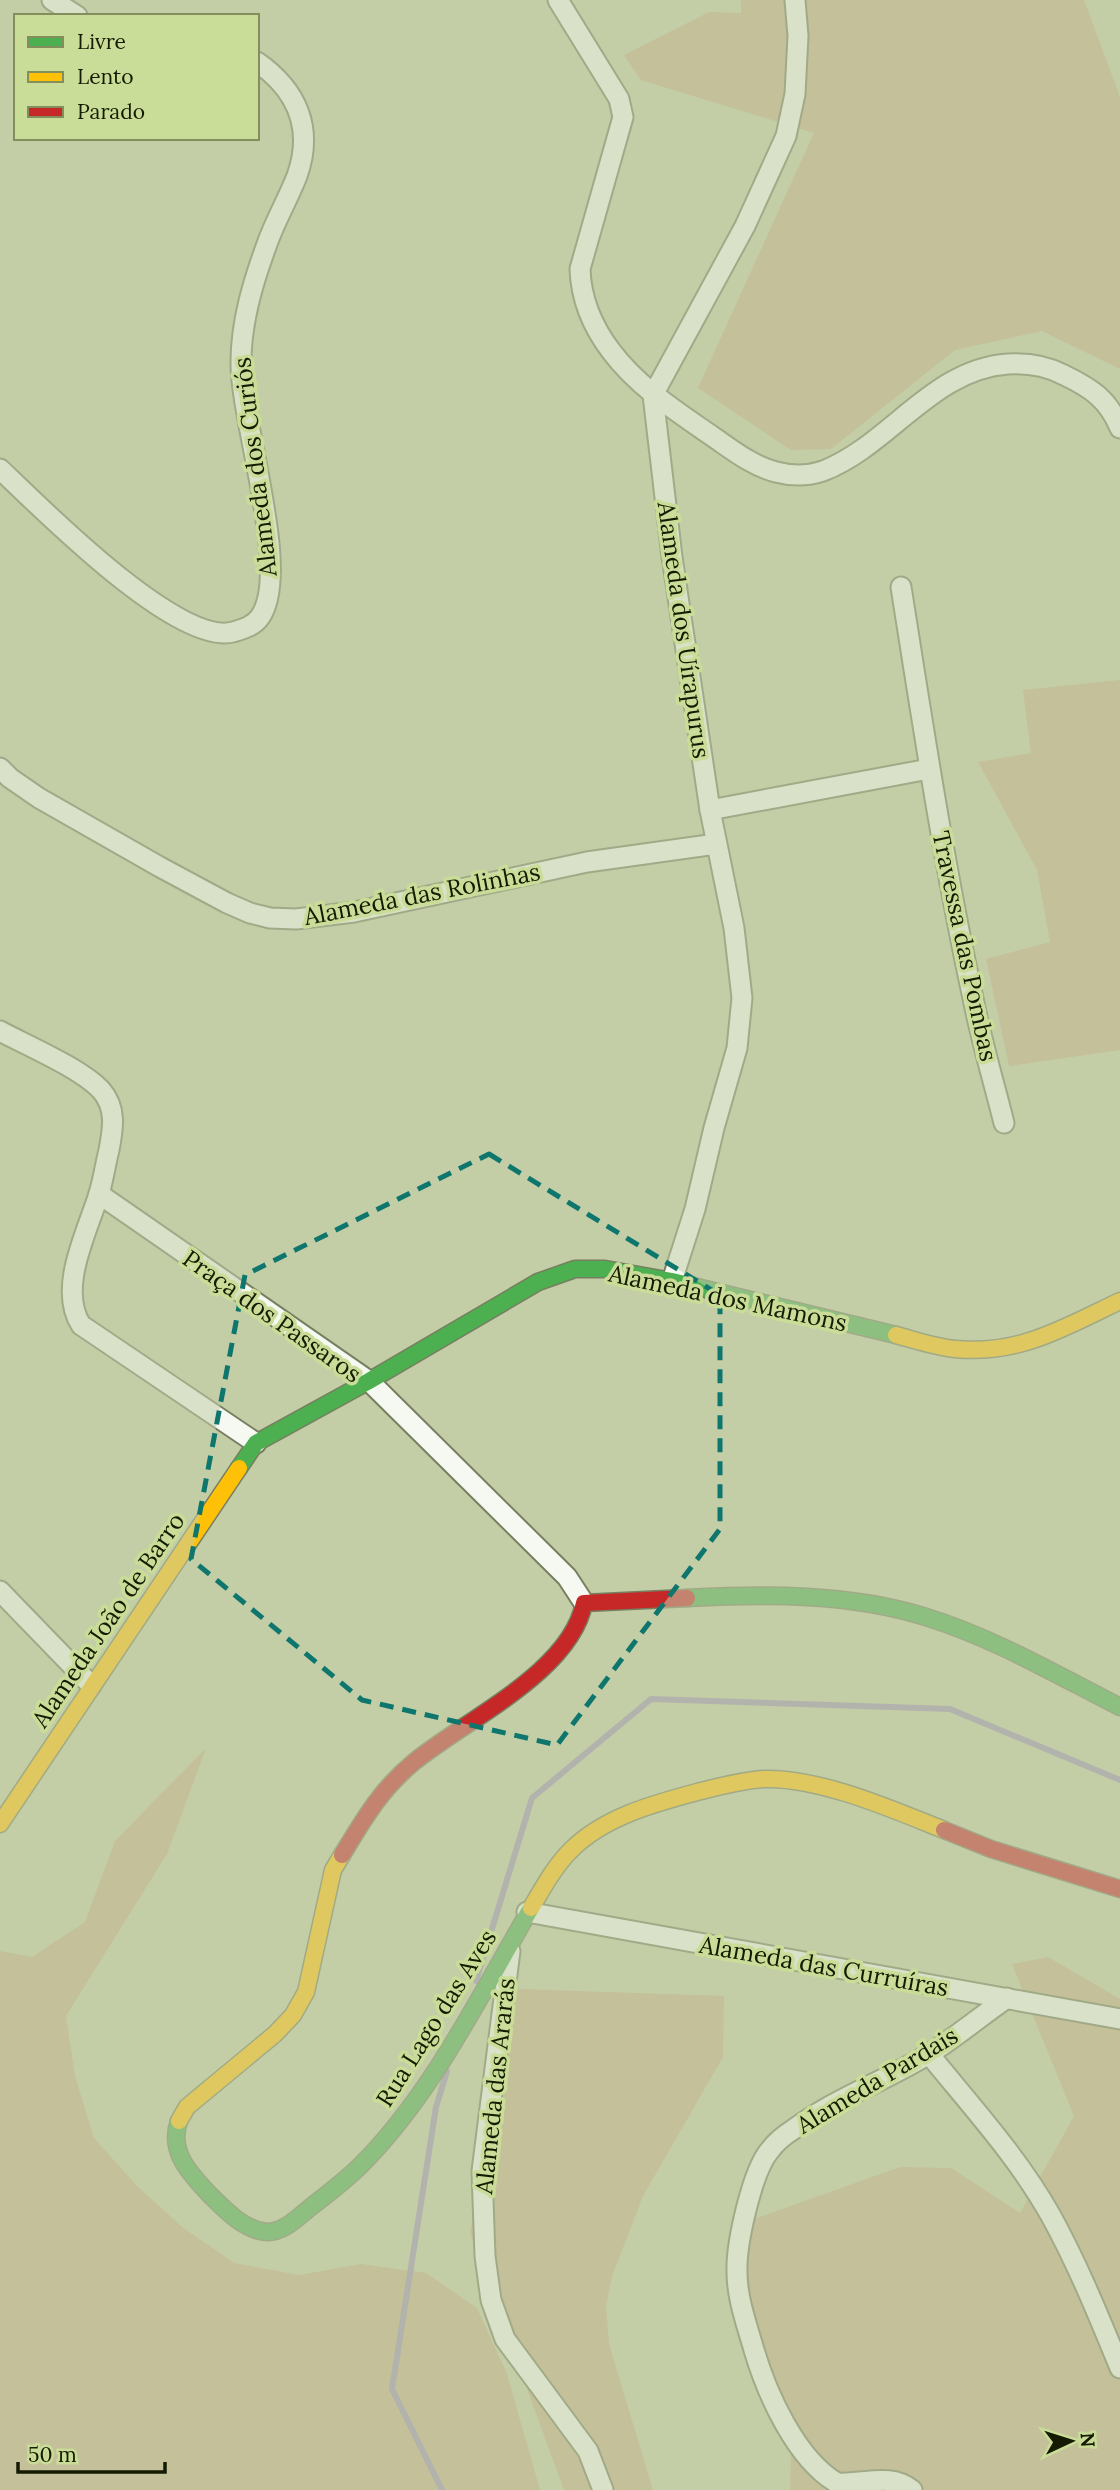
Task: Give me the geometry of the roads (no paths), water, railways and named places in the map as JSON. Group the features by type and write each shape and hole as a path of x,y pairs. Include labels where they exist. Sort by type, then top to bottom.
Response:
{"street":[{"path":"52,0 74,14"},
{"path":"558,0 618,99 623,117 580,268 585,306 611,351 653,395 744,458 774,472 798,476 822,471 861,450 948,382 993,365 1024,363 1054,369 1092,389 1115,417 1120,428"},
{"path":"653,395 745,226 786,136 795,94 799,36 795,0"},
{"name":"Alameda dos Curiós","path":"0,469 69,534 134,589 188,623 213,633 230,633 249,627 260,617 268,599 271,566 259,481 240,384 241,345 248,304 267,242 297,175 304,147 302,124 293,97 276,76 259,63"},
{"name":"Alameda dos Uírapurus","path":"653,395 672,557 710,810 734,928 742,998 737,1048 695,1209 672,1281"},
{"name":"Travessa das Pombas","path":"901,587 929,769 974,1004 1004,1123"},
{"name":"Alameda das Rolinhas","path":"0,768 39,798 160,867 227,903 270,918 296,919 354,912 587,862 716,844"},
{"path":"710,810 929,769"},
{"path":"0,1031 81,1075 100,1089 109,1101 114,1123 99,1194 71,1288 75,1315 80,1325 256,1443"},
{"name":"Praça dos Passaros","path":"99,1194 369,1381 256,1443"},
{"name":"Alameda dos Mamons","path":"369,1381 538,1282 575,1269 605,1269 672,1281 952,1349 987,1350 1032,1342 1120,1301"},
{"path":"369,1381 558,1568 584,1603 785,1595 844,1600 899,1610 965,1631 1120,1707"},
{"name":"Alameda João de Barro","path":"0,1824 256,1443"},
{"path":"0,1591 91,1685"},
{"name":"Rua Lago das Aves","path":"584,1603 582,1614 567,1641 539,1673 414,1762 377,1798 333,1870 306,1992 293,2015 275,2034 187,2107 176,2123 178,2154 193,2178 223,2207 252,2229 262,2232 288,2226 367,2159 417,2098 554,1870 572,1849 596,1831 645,1806 722,1786 765,1779 808,1784 871,1801 991,1849 1120,1889"},
{"name":"Alameda das Curruíras","path":"527,1912 1120,2020"},
{"name":"Alameda das Ararás","path":"511,1943 482,2171 485,2256 491,2300 505,2339 588,2451 603,2490"},
{"name":"Alameda Pardais","path":"912,2490 898,2481 889,2480 837,2483 820,2470 790,2433 764,2383 739,2297 736,2270 747,2208 757,2175 769,2151 793,2129 847,2096 929,2054 1007,1998"},
{"path":"929,2054 1020,2167 1051,2216 1083,2280 1120,2368"}],"waterway":[{"path":"476,1981 532,1798 651,1699 950,1709 1120,1780"},
{"path":"442,2490 392,2389 436,2107 447,2071"}]}
